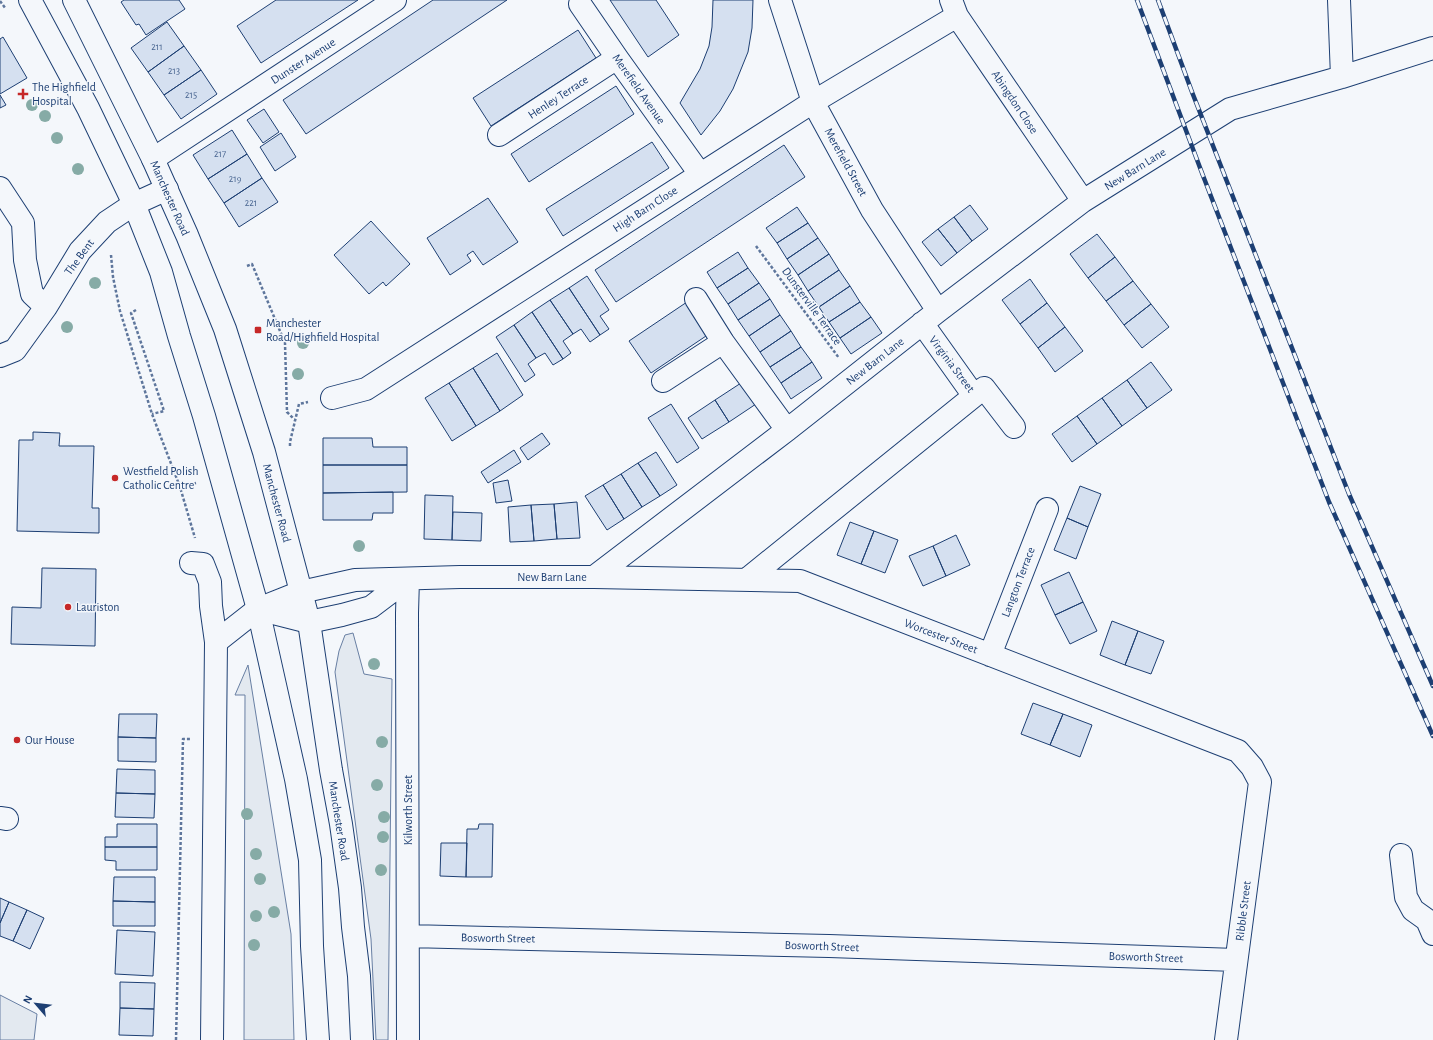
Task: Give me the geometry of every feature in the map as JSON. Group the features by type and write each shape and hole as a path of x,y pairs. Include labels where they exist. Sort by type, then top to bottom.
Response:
{"main road":[{"path":"30,0 88,108 134,204 161,272 204,416 258,610 296,779 310,860 312,946 318,1040"},
{"name":"Manchester Road","path":"74,0 167,189 225,329 258,432 309,622 349,881 359,976 362,1040"},
{"name":"Dunster Avenue","path":"153,158 395,0"},
{"name":"Merefield Street","path":"780,0 813,102 930,317"},
{"path":"1339,0 1342,77"},
{"name":"Merefield Avenue","path":"580,4 700,174"},
{"name":"High Barn Close","path":"332,398 366,389 813,102 954,8"},
{"name":"Abingdon Close","path":"954,8 1083,201"},
{"name":"New Barn Lane","path":"258,610 301,592 354,580 460,577 594,577 787,430 930,317 1083,201 1230,109 1342,77 1433,48"},
{"name":"Henley Terrace","path":"499,135 617,58"},
{"path":"0,188 23,223 25,260 32,294 46,307"},
{"name":"The Bent","path":"7,353 46,307 80,251 107,222 134,204 167,189"},
{"path":"696,299 723,342 787,430"},
{"name":"Virginia Street","path":"930,317 974,396 984,388 1014,426"},
{"path":"663,380 723,342"},
{"path":"746,580 974,396"},
{"name":"Langton Terrace","path":"990,655 1047,509"},
{"path":"197,564 210,582 211,606 216,642 212,1040"},
{"name":"Worcester Street","path":"594,577 800,581 1238,752 1252,767 1260,782"},
{"path":"258,610 309,622 371,607 408,579"},
{"name":"Kilworth Street","path":"408,579 408,1040"},
{"path":"216,642 258,610"},
{"name":"Ribble Street","path":"1226,1040 1260,782"},
{"path":"1401,855 1406,897 1413,910 1427,920 1433,934"},
{"name":"Bosworth Street","path":"408,936 829,946 1236,960"}],"path":[{"path":"107,222 113,278 120,311 152,414 180,487 197,564"},
{"name":"Dunsterville Terrace","path":"756,246 854,377"},
{"path":"247,266 252,264 285,343 287,412 295,421"},
{"path":"136,310 131,313 164,411 152,414"},
{"path":"291,449 290,442 299,404 332,398"},
{"path":"180,487 202,481"},
{"path":"176,1040 182,739"}],"shaded area":[{"path":"353,633 364,674 392,679 388,1040 376,1040 371,939 335,672 339,651 345,635"},
{"path":"248,665 291,934 294,1040 244,1040 245,695 235,695"},
{"path":"0,995 37,1014 34,1040 0,1040"}],"building":[{"path":"124,0 179,0 185,9 146,35 139,24 136,25 121,2"},
{"path":"276,0 358,0 261,63 237,26"},
{"path":"433,0 507,0 306,134 283,100"},
{"path":"610,0 656,0 679,35 648,57"},
{"path":"713,0 753,0 752,28 748,52 733,89 720,111 701,135 680,103 700,69 709,46 712,27"},
{"path":"167,22 184,46 148,72 131,48"},
{"path":"578,30 596,58 491,126 473,98"},
{"path":"3,37 27,78 0,94 0,39"},
{"path":"184,46 201,70 164,95 148,72"},
{"path":"201,70 217,94 181,119 164,95"},
{"path":"616,86 634,114 529,182 511,154"},
{"path":"0,95 6,105 0,108"},
{"path":"264,109 279,132 263,143 247,120"},
{"path":"232,130 247,154 208,179 193,155"},
{"path":"281,133 296,157 275,171 260,147"},
{"path":"652,142 669,168 563,236 546,209"},
{"path":"784,145 805,177 616,302 595,270"},
{"path":"247,154 262,178 224,203 208,179"},
{"path":"262,178 278,202 239,227 224,203"},
{"path":"488,198 518,242 483,265 473,251 467,255 471,261 450,275 427,238"},
{"path":"970,205 988,229 972,241 954,217"},
{"path":"797,207 808,223 777,243 766,228"},
{"path":"954,217 972,241 957,253 938,229"},
{"path":"371,221 410,264 386,286 383,282 369,294 334,255"},
{"path":"808,223 818,238 787,259 777,243"},
{"path":"938,229 957,253 941,266 922,242"},
{"path":"1097,234 1115,257 1088,278 1070,254"},
{"path":"818,238 829,254 798,275 787,259"},
{"path":"738,252 748,268 717,288 707,272"},
{"path":"829,254 839,270 808,291 798,275"},
{"path":"1115,257 1133,281 1106,301 1088,278"},
{"path":"748,268 759,283 728,304 717,288"},
{"path":"839,270 850,286 819,307 808,291"},
{"path":"587,276 609,310 600,316 609,329 600,335 569,288"},
{"path":"1030,279 1047,303 1020,324 1002,300"},
{"path":"1133,281 1151,304 1124,325 1106,301"},
{"path":"759,283 770,299 738,320 728,304"},
{"path":"850,286 860,302 829,322 819,307"},
{"path":"569,288 600,335 590,342 581,329 573,334 550,300"},
{"path":"770,299 780,315 749,336 738,320"},
{"path":"550,300 573,334 563,341 571,353 563,359 532,312"},
{"path":"687,302 709,334 651,373 629,341"},
{"path":"860,302 871,317 840,338 829,322"},
{"path":"1047,303 1065,327 1038,348 1020,324"},
{"path":"1151,304 1169,327 1142,348 1124,325"},
{"path":"532,312 563,359 553,365 545,353 536,358 514,325"},
{"path":"780,315 791,331 760,352 749,336"},
{"path":"871,317 882,333 851,354 840,338"},
{"path":"514,325 536,358 528,364 535,375 525,382 496,337"},
{"path":"1065,327 1083,351 1055,372 1038,348"},
{"path":"791,331 801,347 770,367 760,352"},
{"path":"801,347 812,362 781,383 770,367"},
{"path":"497,353 523,395 500,411 473,368"},
{"path":"812,362 822,378 791,399 781,383"},
{"path":"1151,362 1172,390 1147,408 1127,380"},
{"path":"473,368 500,411 476,426 449,383"},
{"path":"1127,380 1147,408 1122,426 1102,398"},
{"path":"449,383 476,426 452,441 425,398"},
{"path":"741,383 756,404 729,422 715,400"},
{"path":"1102,398 1122,426 1097,444 1077,416"},
{"path":"715,400 729,422 702,439 688,418"},
{"path":"671,404 699,448 677,463 648,418"},
{"path":"1077,416 1097,444 1072,462 1052,434"},
{"path":"33,432 60,433 59,446 94,446 92,508 99,508 99,533 17,531 19,440 33,440"},
{"path":"542,433 550,444 528,460 520,448"},
{"path":"323,438 372,438 373,447 407,447 407,465 323,465"},
{"path":"514,450 521,462 488,483 481,472"},
{"path":"656,452 677,485 660,496 638,463"},
{"path":"638,463 660,496 642,507 621,474"},
{"path":"323,465 407,465 407,492 323,493"},
{"path":"621,474 642,507 624,519 603,485"},
{"path":"508,480 512,501 496,503 493,483"},
{"path":"603,485 624,519 607,530 585,496"},
{"path":"1080,486 1101,494 1088,527 1067,518"},
{"path":"393,492 393,513 373,513 372,520 323,520 323,493"},
{"path":"425,495 453,496 452,540 424,539"},
{"path":"577,502 580,538 557,539 554,504"},
{"path":"554,504 557,539 534,541 531,505"},
{"path":"531,505 534,541 510,542 508,507"},
{"path":"453,512 482,513 481,541 452,540"},
{"path":"1067,518 1088,527 1076,559 1054,550"},
{"path":"850,522 874,531 861,564 837,555"},
{"path":"874,531 898,540 885,573 861,564"},
{"path":"956,535 970,565 946,576 933,546"},
{"path":"933,546 946,576 923,586 909,556"},
{"name":"Lauriston","path":"42,568 96,569 95,646 11,644 12,607 41,608"},
{"path":"1069,572 1083,602 1055,615 1041,585"},
{"path":"1083,602 1097,631 1070,644 1055,615"},
{"path":"1112,621 1138,631 1125,665 1100,655"},
{"path":"1138,631 1164,641 1151,674 1125,665"},
{"path":"1033,703 1063,714 1050,745 1021,734"},
{"path":"119,714 157,714 156,738 118,737"},
{"path":"1063,714 1092,725 1080,757 1050,745"},
{"path":"118,737 156,738 156,762 118,761"},
{"path":"117,769 155,770 155,794 116,793"},
{"path":"116,793 155,794 154,818 115,817"},
{"path":"117,824 157,824 157,847 105,847 105,837 117,837"},
{"path":"479,824 493,824 492,877 466,877 467,829 478,829"},
{"path":"441,843 467,843 466,877 440,876"},
{"path":"105,847 157,847 157,870 116,870 116,861 105,860"},
{"path":"114,877 155,877 155,902 113,901"},
{"path":"0,898 9,902 0,923"},
{"path":"113,901 155,902 155,926 113,926"},
{"path":"9,902 27,910 13,941 0,936 0,923"},
{"path":"27,910 44,918 30,949 13,941"},
{"path":"117,930 155,932 153,976 115,974"},
{"path":"120,982 155,983 154,1009 120,1008"},
{"path":"120,1008 154,1009 153,1036 119,1035"}],"railway":[{"path":"1137,0 1329,502 1433,736"},
{"path":"1158,0 1192,92 1349,494 1433,686"}],"place":[{"name":"The Highfield Hospital","path":"23,94"},
{"name":"Manchester Road/Highfield Hospital","path":"258,330"},
{"name":"Westfield Polish Catholic Centre","path":"115,478"},
{"name":"Lauriston","path":"68,607"},
{"name":"Our House","path":"17,740"}]}
